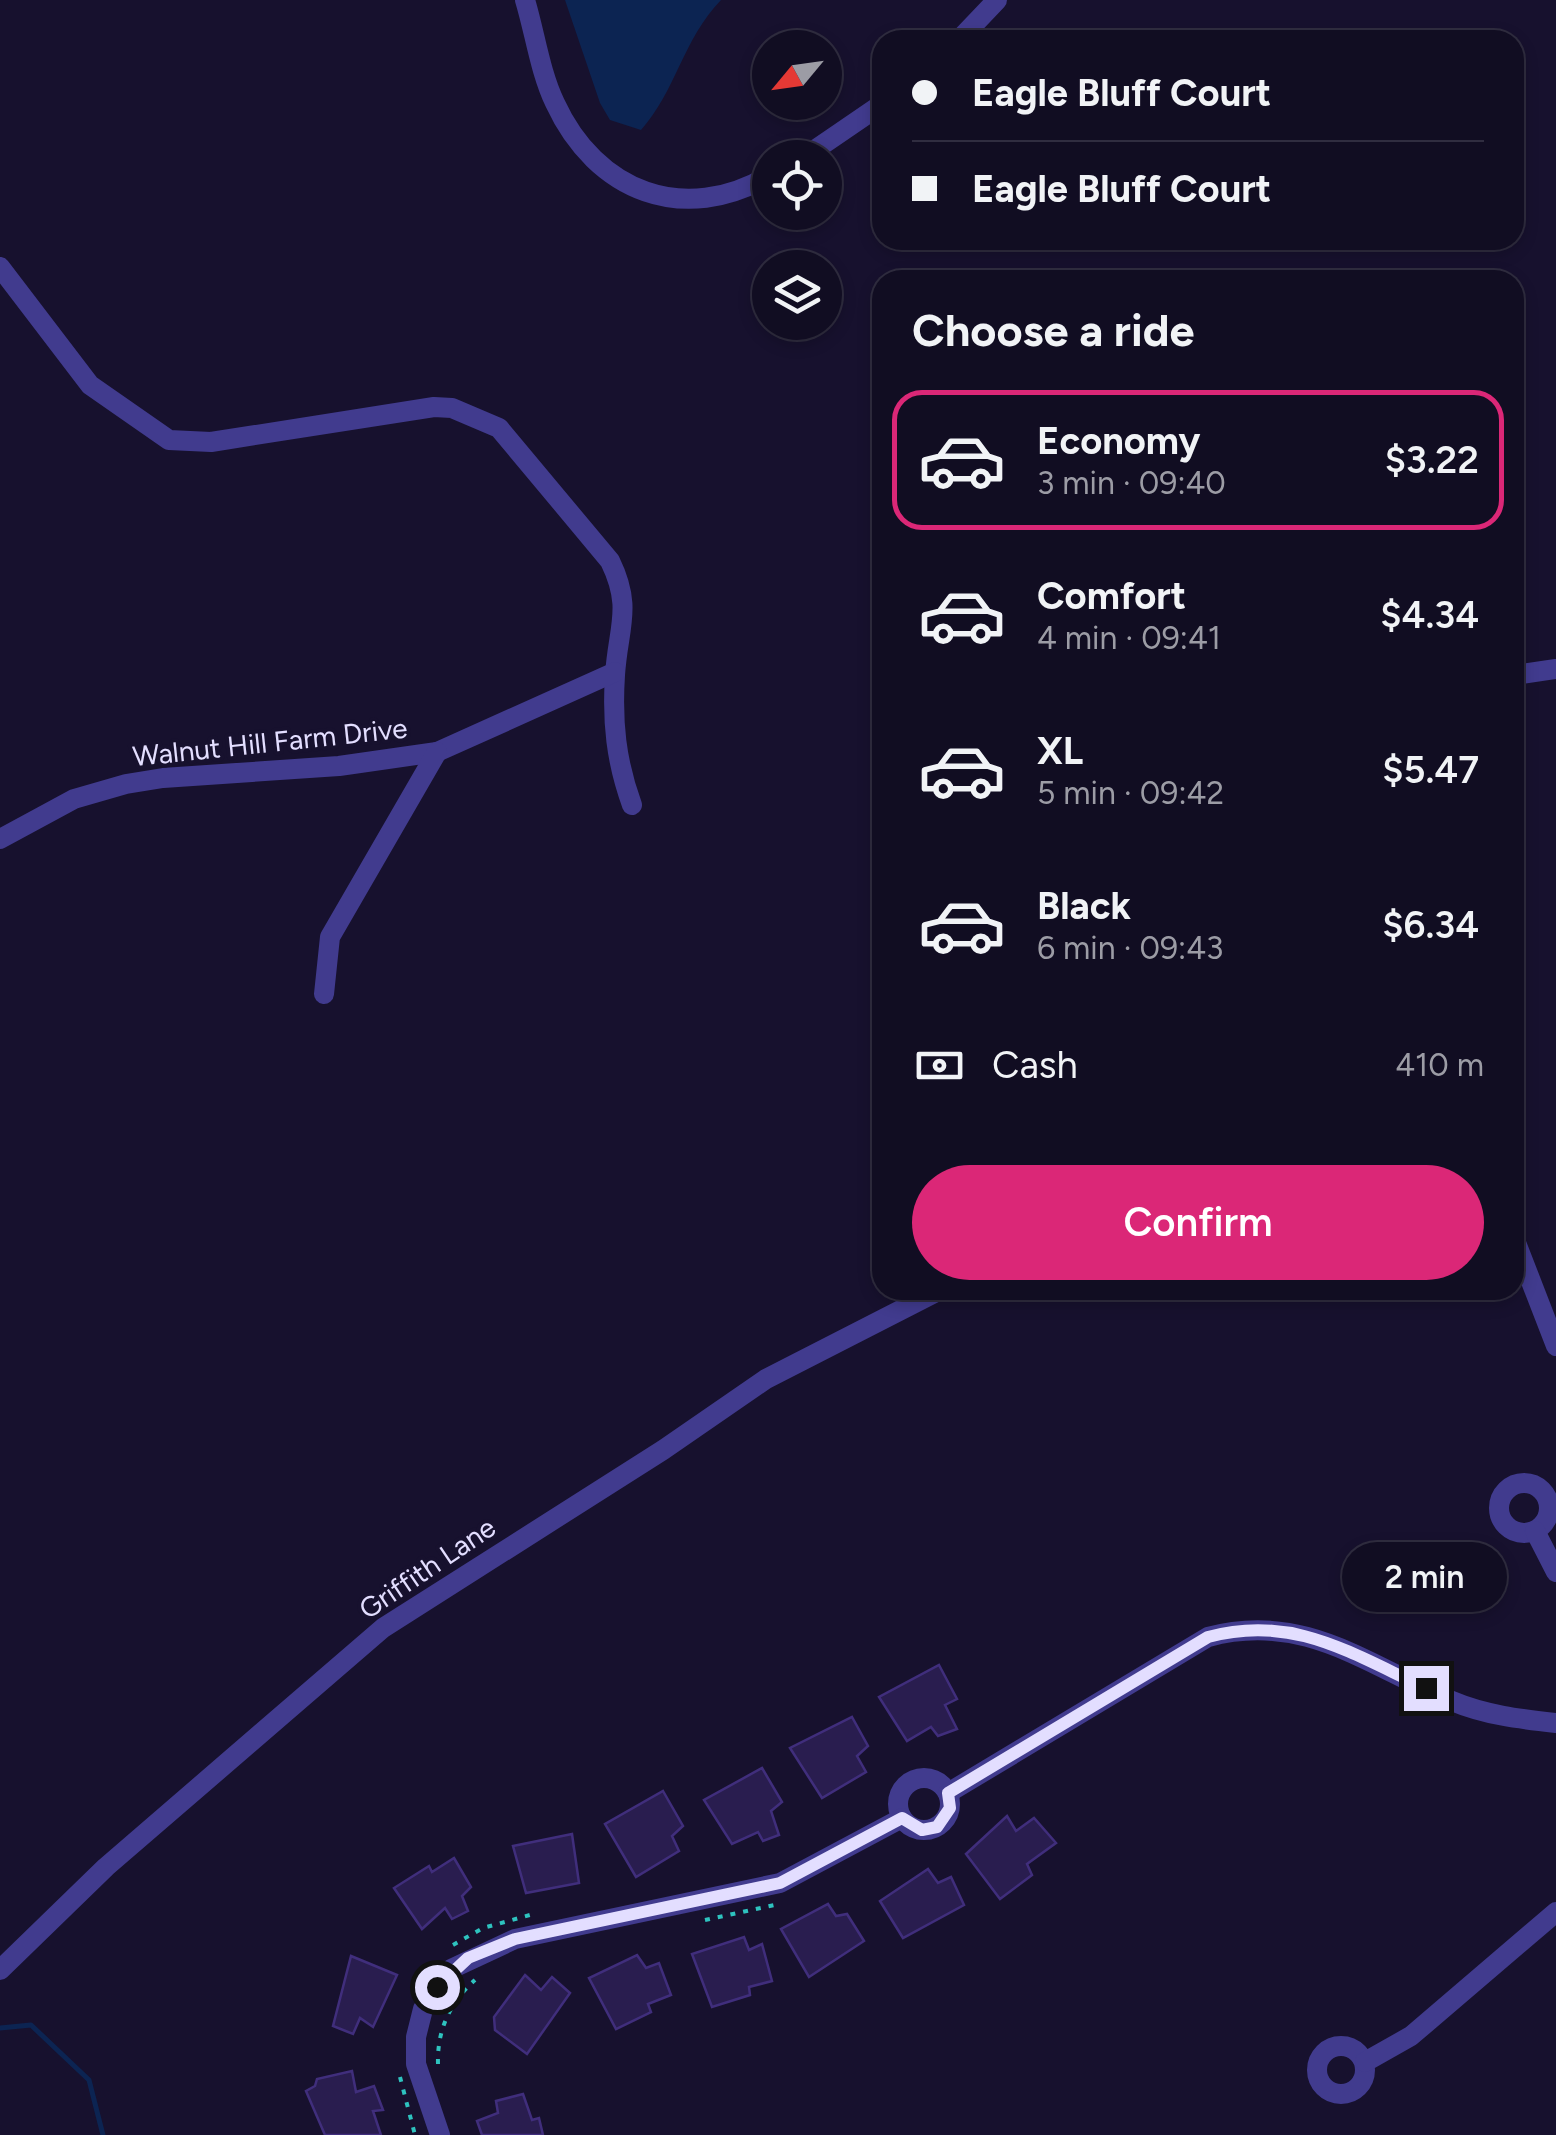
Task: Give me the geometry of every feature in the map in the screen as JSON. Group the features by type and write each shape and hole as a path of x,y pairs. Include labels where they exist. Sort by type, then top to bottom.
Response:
{"street":[{"path":"526,0 553,100 598,165 625,182 676,200 718,197 752,183"},
{"path":"968,30 997,0"},
{"path":"829,140 872,111"},
{"path":"0,267 90,386 169,440 211,442 434,407 452,408 500,428 610,561 618,579 625,614 615,672 615,758 632,805"},
{"path":"1524,674 1556,669"},
{"name":"Walnut Hill Farm Drive","path":"0,839 74,799 126,784 339,766 437,752 615,672"},
{"name":"Walnut Hill Farm Drive","path":"324,994 330,937 437,752"},
{"path":"1524,1263 1556,1346"},
{"name":"Griffith Lane","path":"0,1970 106,1867 382,1628 664,1450 766,1379 920,1300"},
{"path":"1524,1483 1551,1490 1548,1516 1535,1531 1519,1533 1505,1525 1500,1502 1508,1488 1524,1483"},
{"path":"1535,1531 1556,1572"},
{"path":"948,1793 1191,1646 1208,1637 1254,1627 1300,1632 1472,1708 1556,1723"},
{"path":"928,1778 948,1793 950,1808 937,1827 922,1830 902,1818 900,1794 912,1781 928,1778"},
{"path":"440,2135 416,2064 416,2037 423,2008 450,1969 515,1939 780,1883 902,1818"},
{"path":"1365,2062 1412,2036 1556,1912"}],"path":[{"path":"689,1923 771,1908 790,1900"},
{"path":"438,2073 441,2030 463,1991 481,1975"}],"water":[{"path":"565,0 721,0 697,31 663,99 641,130 610,120 600,103"}],"building":[{"path":"939,1665 957,1699 945,1705 957,1729 938,1736 931,1727 907,1741 879,1697"},
{"path":"852,1717 868,1746 857,1756 866,1772 822,1798 790,1748"},
{"path":"762,1768 782,1802 771,1811 779,1835 763,1841 758,1832 732,1844 704,1800"},
{"path":"663,1791 683,1826 672,1836 679,1851 636,1877 605,1824"},
{"path":"1007,1816 1016,1831 1034,1818 1056,1843 1027,1864 1032,1875 1000,1899 966,1854"},
{"path":"572,1834 579,1883 526,1893 513,1846"},
{"path":"454,1858 471,1887 462,1896 468,1911 452,1919 445,1908 422,1929 394,1888 429,1866 432,1872"},
{"path":"928,1869 938,1883 951,1877 964,1905 903,1938 880,1901"},
{"path":"828,1904 836,1916 847,1914 864,1941 809,1977 781,1929"},
{"path":"744,1937 749,1950 762,1944 772,1981 749,1987 750,1995 712,2007 692,1954"},
{"path":"637,1955 646,1968 659,1963 671,1995 648,2004 651,2012 616,2029 589,1978"},
{"path":"351,1956 397,1975 373,2027 360,2018 353,2034 333,2026"},
{"path":"525,1975 541,1990 552,1977 570,1993 527,2054 495,2030 494,2017"},
{"path":"352,2071 356,2092 374,2086 383,2110 373,2111 381,2135 325,2135 306,2091 315,2086 317,2079"},
{"path":"523,2094 532,2120 539,2118 543,2135 482,2135 477,2121 498,2113 496,2101"}],"waterway":[{"path":"0,2028 31,2025 89,2080 103,2135"}],"route":[{"path":"437,1987 450,1969 515,1939 780,1883 902,1818 914,1828 937,1827 948,1816 948,1793 1000,1765 1143,1672 1208,1637 1254,1627 1300,1632 1426,1688"}]}
